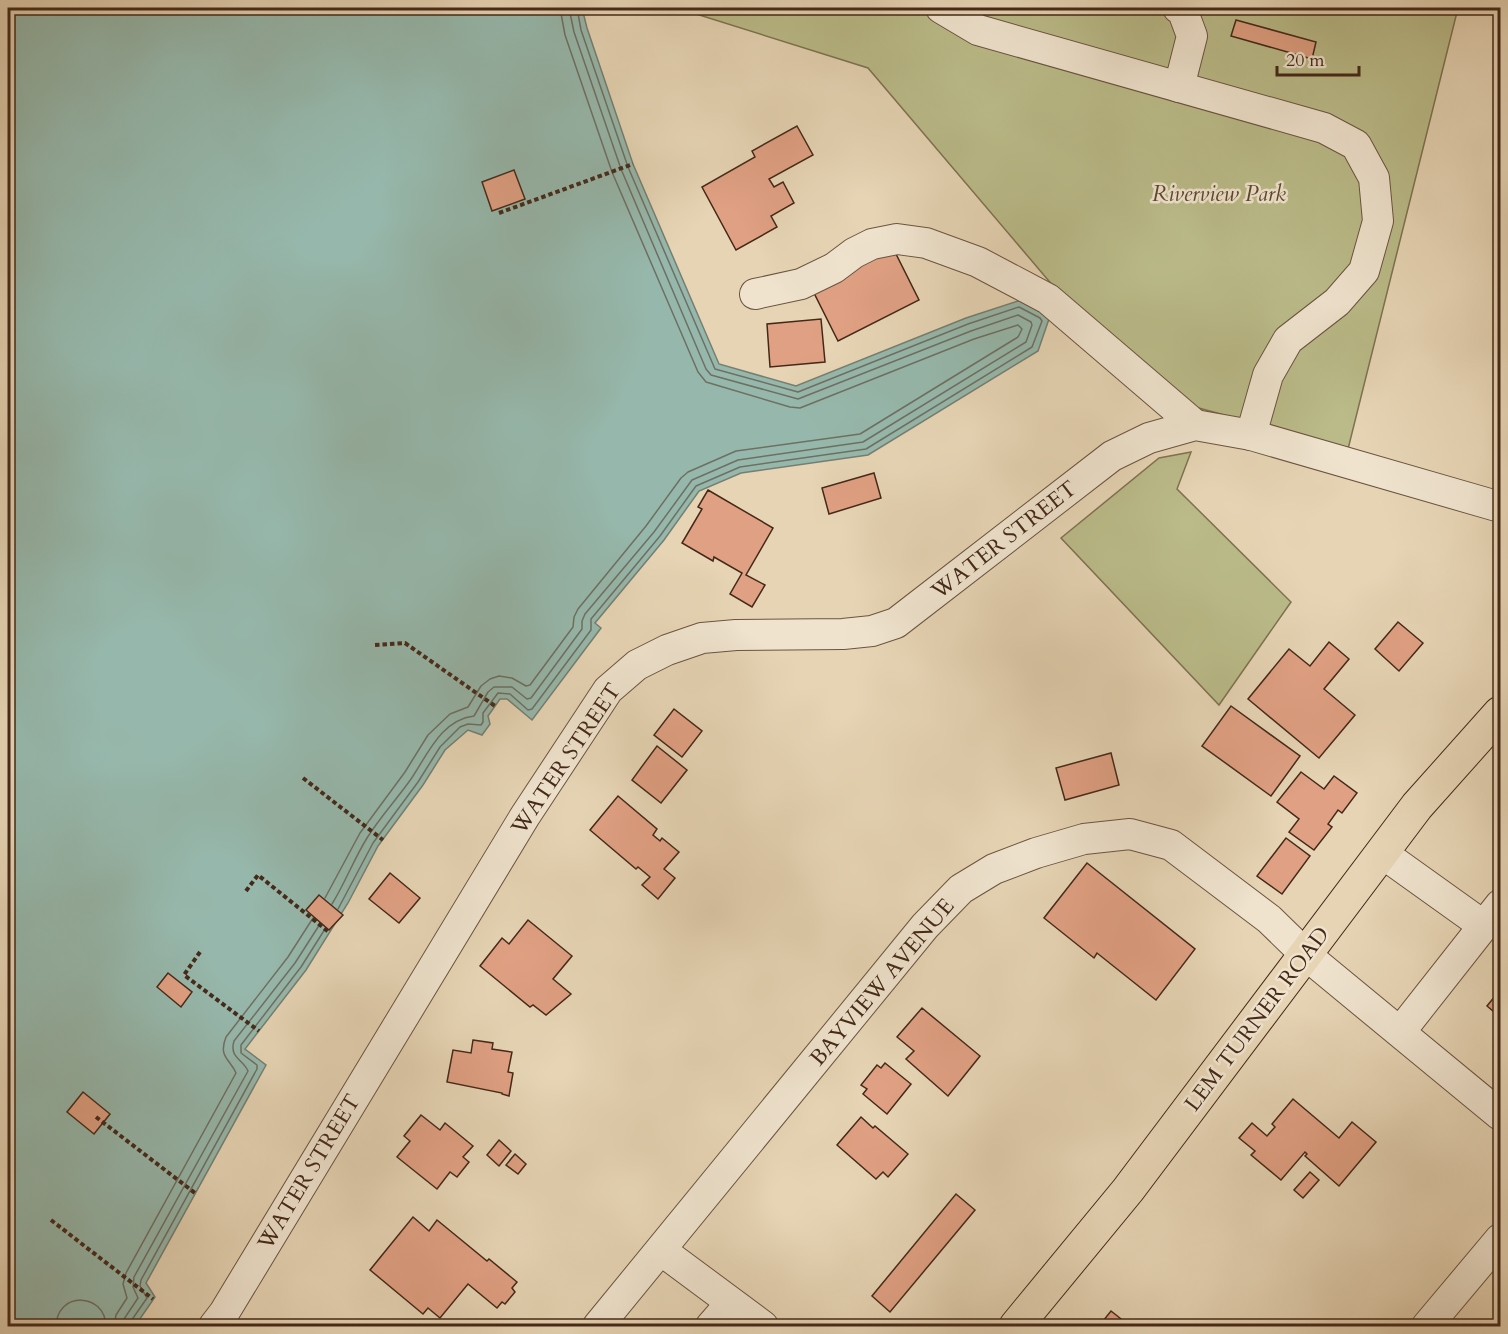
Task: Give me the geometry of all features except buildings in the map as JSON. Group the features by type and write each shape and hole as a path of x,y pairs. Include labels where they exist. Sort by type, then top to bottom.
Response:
{"main road":[{"name":"LEM TURNER ROAD","path":"1016,1326 1128,1190 1417,806 1500,713"}],"street":[{"path":"941,8 978,30 1324,128 1356,145 1374,178 1378,221 1364,271 1337,302 1288,339 1268,375 1251,435"},
{"path":"1178,8 1182,9 1192,36 1179,87"},
{"path":"755,294 801,284 834,268 854,253 872,244 897,239 926,243 978,262 1048,299 1196,425"},
{"name":"WATER STREET","path":"214,1326 525,816 608,690 637,665 668,650 702,638 736,635 843,634 872,631 896,623 1112,456 1149,438 1196,425 1251,435 1500,507"},
{"name":"BAYVIEW AVENUE","path":"598,1326 662,1251 925,926 961,890 994,869 1036,853 1084,839 1130,834 1171,845 1269,919 1306,955 1500,1115"},
{"path":"1382,853 1492,916 1400,1032"},
{"path":"1427,1326 1500,1239"},
{"path":"662,1251 763,1326"},
{"path":"711,1326 731,1303"}],"path":[{"path":"499,213 633,164"},
{"path":"375,645 405,642 495,706"},
{"path":"303,778 383,840"},
{"path":"246,891 258,875 330,933"},
{"path":"200,952 184,975 259,1031"},
{"path":"96,1117 195,1193"},
{"path":"51,1220 153,1299"}],"green space":[{"name":"Riverview Park","path":"677,8 1458,8 1348,449 1144,393 868,68"},
{"path":"1191,452 1177,489 1291,602 1219,705 1061,538 1159,458"}],"water":[{"path":"8,8 582,8 633,164 719,364 796,386 966,318 1021,300 1050,316 1038,351 868,455 741,473 699,491 664,540 595,623 601,628 532,720 507,699 500,699 488,716 490,724 482,735 468,730 445,750 423,785 378,846 348,903 306,970 245,1049 266,1065 146,1283 155,1297 135,1326 87,1326 81,1322 77,1326 8,1326"}]}
